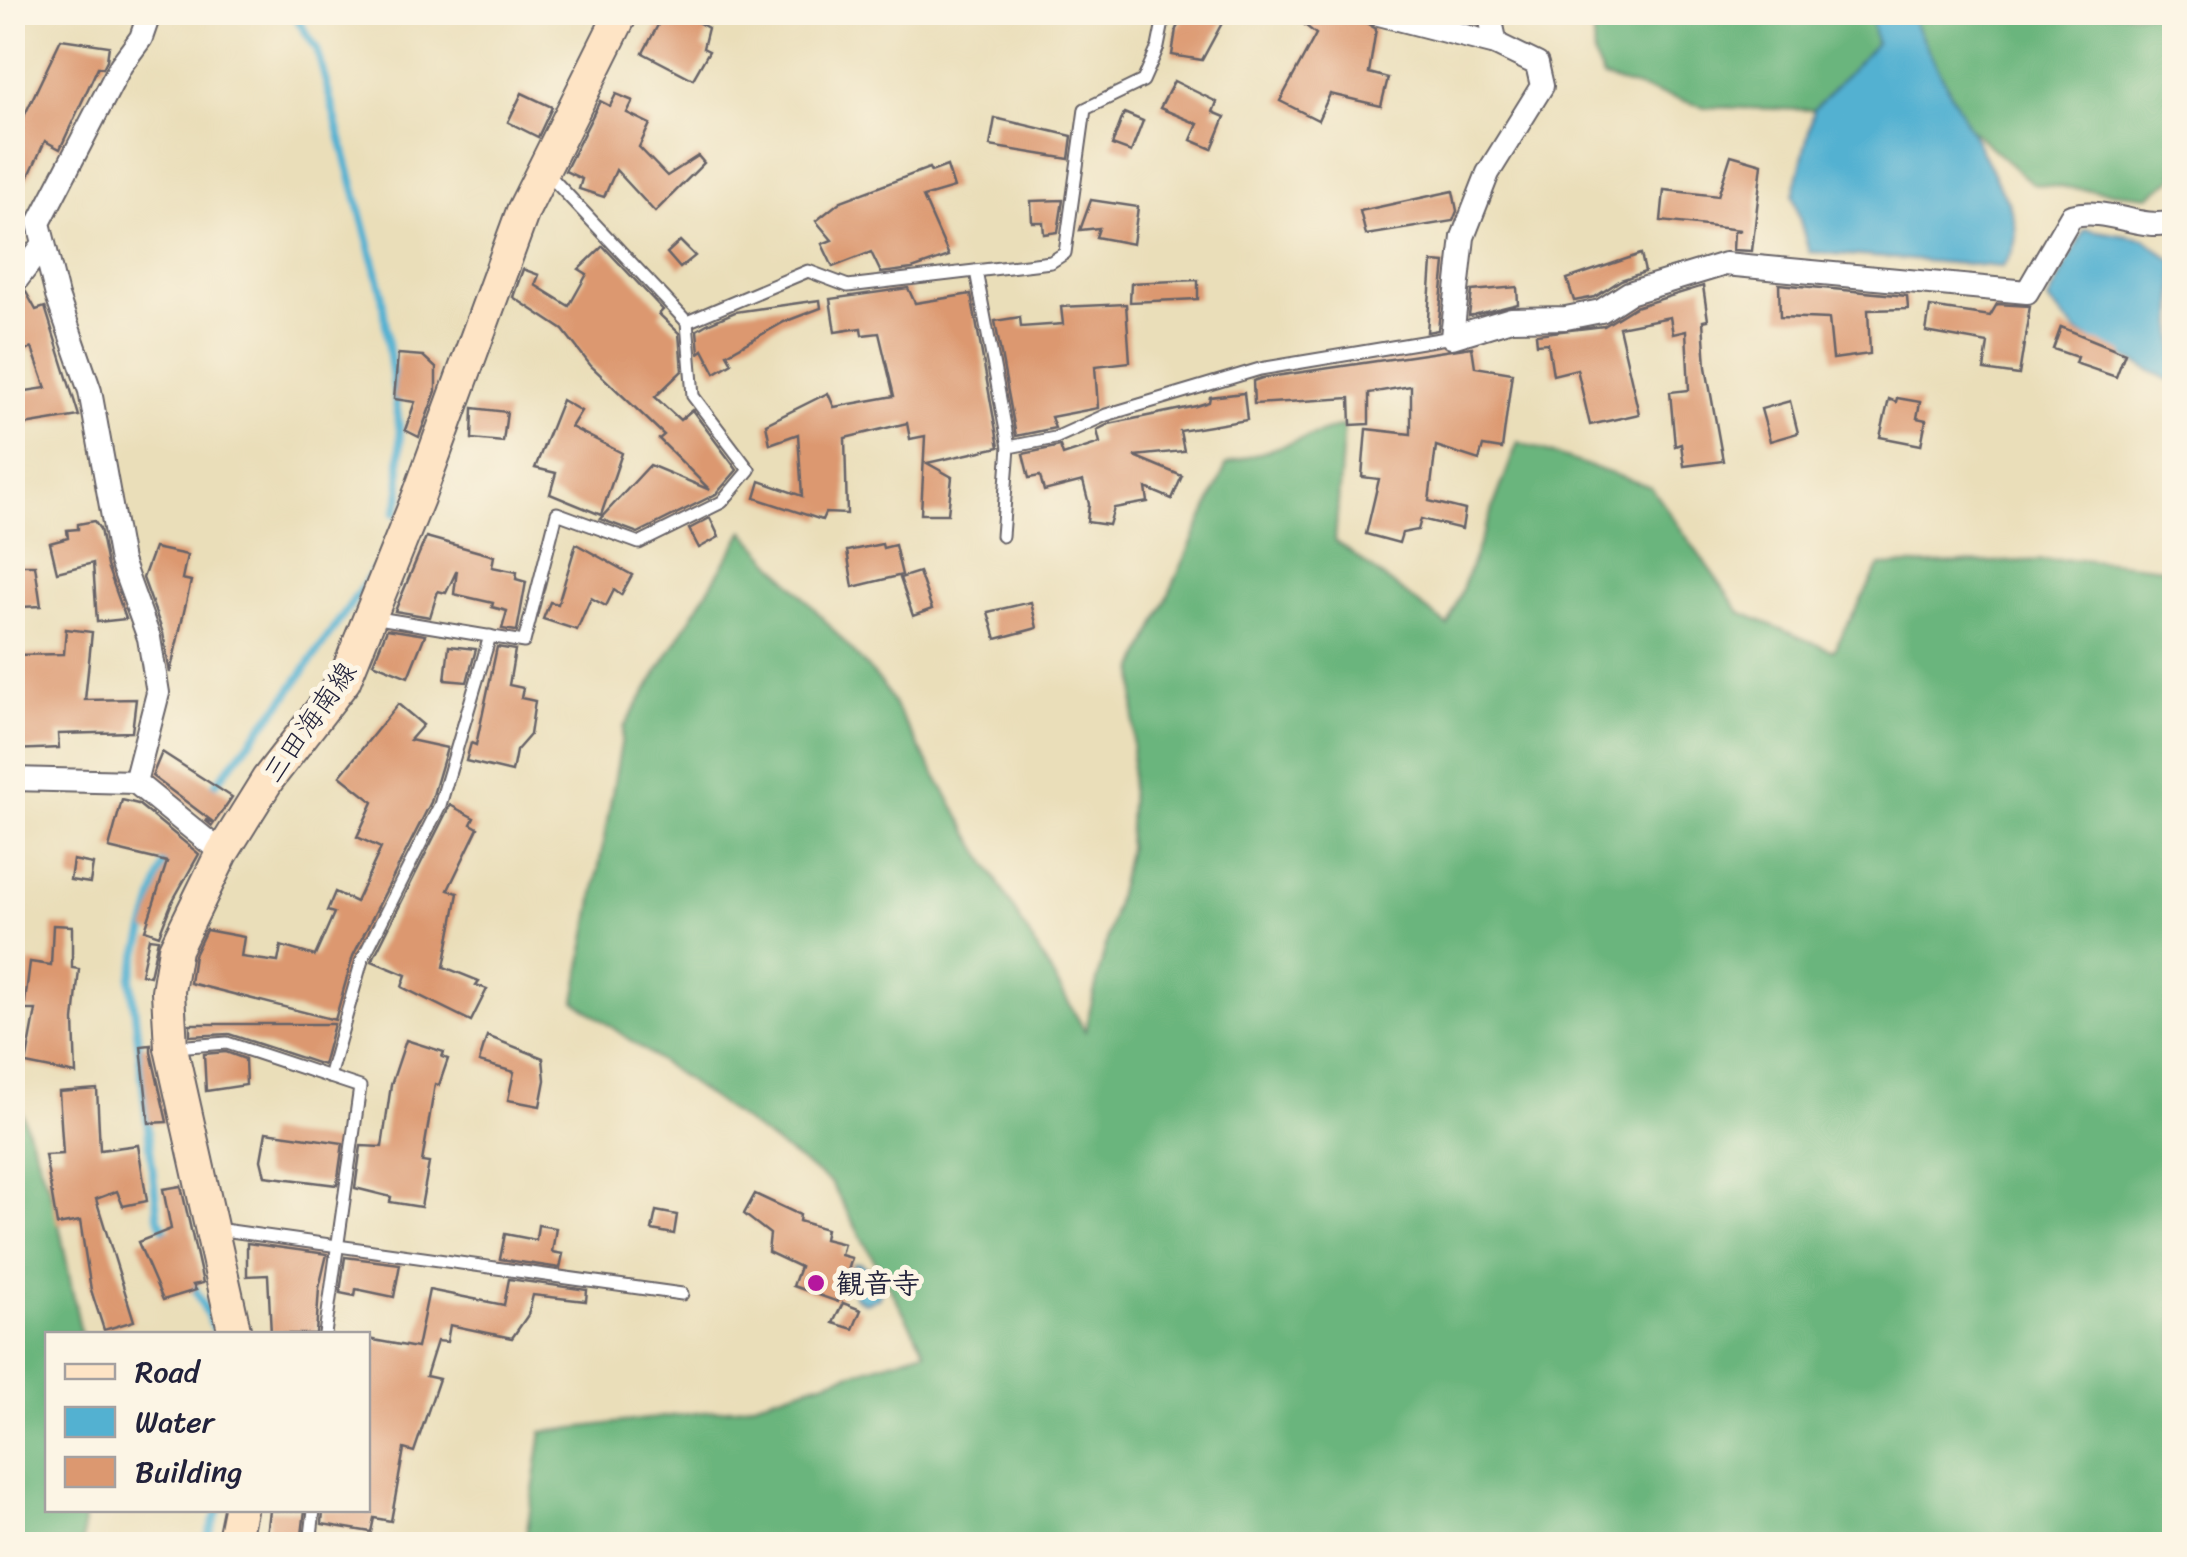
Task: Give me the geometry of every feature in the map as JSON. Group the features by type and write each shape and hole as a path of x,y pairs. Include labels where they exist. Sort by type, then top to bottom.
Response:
{"main road":[{"name":"三田海南線","path":"234,1332 171,1048 168,991 175,949 222,852 268,779 344,682 372,617 523,211 622,12"},
{"path":"232,1544 240,1512"}],"street":[{"path":"136,782 158,694 149,638 121,562 90,392 58,296 53,264 42,245 40,223 121,65 141,38 150,12"},
{"path":"1371,12 1496,44 1536,64 1542,86 1488,173 1463,237 1452,337 1511,319 1566,318 1601,311 1629,293 1725,264 2027,292 2070,216 2092,210 2155,227 2174,222"},
{"path":"1489,12 1496,44"},
{"path":"12,286 42,245"},
{"path":"12,779 136,782 222,852"}],"lane":[{"path":"688,322 808,271 848,286 1051,262 1065,253 1085,109 1143,82 1158,47 1164,12"},
{"path":"372,617 524,642 557,513 639,543 722,502 749,470 693,396 688,322 543,170"},
{"path":"976,271 1009,447 1002,536"},
{"path":"1009,447 1055,438 1106,414 1260,368 1452,337"},
{"path":"329,1076 362,960 440,805 490,636"},
{"path":"171,1048 227,1044 360,1087 325,1332"},
{"path":"212,1228 682,1294"},
{"path":"310,1544 314,1512"}],"green space":[{"path":"1592,13 1871,13 1877,43 1814,110 1705,107 1603,78 1594,58"},
{"path":"1909,13 2174,13 2174,178 2148,196 2033,184 1968,127"},
{"path":"1344,425 1335,541 1448,626 1518,442 1651,487 1740,612 1833,651 1880,566 2081,559 2174,569 2174,1544 525,1544 542,1432 737,1408 925,1351 831,1183 575,1001 624,727 744,531 882,684 1085,1031 1128,852 1136,668 1227,464"},
{"path":"12,1086 56,1209 81,1332 45,1332 45,1512 84,1512 83,1544 13,1544"}],"water":[{"path":"1871,13 1909,13 2008,202 2016,236 2002,267 1809,252 1793,196 1814,110 1876,43"},
{"path":"2085,229 2145,239 2174,262 2174,383 2078,333 2048,301"},
{"path":"860,1263 877,1275 882,1288 878,1298 865,1303 854,1296 853,1264"}],"building":[{"path":"665,12 679,12 708,28 703,48 709,51 693,79 643,53"},
{"path":"1186,12 1228,12 1202,60 1172,55 1176,29"},
{"path":"1289,12 1358,18 1376,29 1369,73 1388,78 1381,106 1330,94 1318,120 1280,101 1316,34"},
{"path":"61,39 109,46 107,60 103,68 98,67 60,149 45,141 27,180 12,174 23,129 19,127"},
{"path":"1174,81 1217,102 1213,112 1225,117 1212,149 1191,140 1198,124 1160,108"},
{"path":"522,93 552,107 538,137 508,122"},
{"path":"616,94 633,101 627,113 650,124 639,147 667,176 698,156 704,163 655,212 616,170 604,197 579,189 582,179 565,171 600,101 610,106"},
{"path":"1124,113 1143,121 1131,152 1112,145"},
{"path":"995,118 1072,136 1069,159 990,146"},
{"path":"1731,155 1762,164 1752,251 1733,250 1734,232 1741,230 1661,221 1664,190 1718,196"},
{"path":"947,166 954,188 923,197 949,256 912,269 881,273 871,252 833,267 822,244 832,240 816,221 841,201 929,168 931,172"},
{"path":"1453,191 1457,211 1453,221 1366,235 1360,211"},
{"path":"1063,200 1058,232 1044,234 1043,222 1032,222 1031,201"},
{"path":"1091,200 1138,207 1133,244 1096,237 1099,228 1080,230"},
{"path":"680,241 695,256 680,268 667,253"},
{"path":"603,246 663,310 659,314 679,333 682,371 655,397 680,420 692,410 737,470 716,494 638,533 600,519 650,465 710,490 659,439 664,435 591,366 563,330 513,297 523,269 539,275 535,285 569,306 587,274 579,269"},
{"path":"1641,254 1645,272 1621,280 1595,297 1574,301 1567,279"},
{"path":"1432,262 1445,263 1438,330 1427,332"},
{"path":"1198,280 1198,299 1130,302 1131,283"},
{"path":"1779,284 1907,296 1908,309 1868,310 1870,354 1833,359 1829,319 1780,317"},
{"path":"1703,286 1708,320 1703,321 1706,367 1723,461 1684,466 1681,444 1675,446 1670,392 1689,390 1686,331 1673,334 1670,317 1619,327 1639,414 1590,425 1577,369 1553,375 1548,343 1537,344 1536,334 1604,326 1635,307"},
{"path":"1517,287 1518,304 1469,316 1472,291"},
{"path":"908,288 915,303 971,294 999,447 927,463 952,477 948,514 921,514 925,436 910,439 907,423 845,438 847,514 825,513 822,520 755,498 760,481 802,496 798,434 770,444 766,424 828,393 834,407 894,396 879,333 862,335 861,328 835,332 830,299"},
{"path":"26,292 36,310 45,307 79,416 12,427 12,393 46,388 32,348 12,356 12,301"},
{"path":"820,300 821,308 784,322 727,354 732,363 715,373 703,350 699,353 697,330 707,324 735,312"},
{"path":"1126,304 1130,362 1095,366 1098,408 1051,417 1055,428 1016,436 995,321 1020,317 1021,327 1063,324 1061,307"},
{"path":"1997,304 2030,306 2019,375 1984,370 1988,343 1926,332 1930,307 1990,316"},
{"path":"2061,327 2125,353 2116,377 2075,363 2077,357 2053,349"},
{"path":"1472,347 1475,367 1512,373 1502,449 1483,446 1479,460 1436,446 1429,501 1465,510 1462,529 1421,519 1418,530 1402,533 1399,543 1366,534 1379,479 1362,477 1366,429 1411,434 1411,386 1369,393 1369,424 1351,425 1350,398 1254,404 1253,381 1262,378"},
{"path":"398,354 423,356 436,368 436,391 419,437 405,430 415,402 394,399"},
{"path":"1244,393 1247,420 1180,431 1184,451 1134,456 1182,476 1172,499 1146,488 1148,502 1114,508 1109,525 1087,522 1089,504 1083,481 1044,491 1040,476 1029,478 1023,454 1060,446 1063,455 1100,443 1097,430 1109,424 1196,406 1209,402 1210,397"},
{"path":"1897,398 1920,402 1917,418 1926,420 1921,445 1880,437 1889,399 1896,402"},
{"path":"562,400 581,411 571,427 622,453 601,515 550,494 556,473 535,468"},
{"path":"1790,401 1798,433 1770,441 1761,409"},
{"path":"473,408 507,412 503,442 472,439"},
{"path":"710,518 719,537 699,548 689,529"},
{"path":"94,521 100,529 107,566 126,619 97,622 93,563 57,572 50,543 68,538 67,530 78,529 78,524"},
{"path":"426,537 494,556 492,567 517,572 516,579 526,582 517,631 502,629 507,611 492,607 493,603 454,594 457,570 446,593 438,591 430,617 395,611"},
{"path":"576,544 632,575 621,595 614,590 606,606 591,598 577,630 543,619 550,602 558,604"},
{"path":"882,544 883,548 895,545 902,575 853,587 847,551"},
{"path":"154,548 187,555 182,579 191,581 170,673 163,633 143,578"},
{"path":"12,565 35,565 41,606 21,607 21,601 12,602"},
{"path":"919,572 932,609 913,616 900,578"},
{"path":"1031,602 1037,628 996,639 988,612"},
{"path":"66,629 92,632 85,700 136,699 132,732 58,734 59,748 12,750 12,655 64,654"},
{"path":"387,629 425,635 408,677 373,663"},
{"path":"449,646 476,649 467,682 445,680"},
{"path":"497,647 515,650 509,685 523,688 521,698 535,701 530,735 516,751 512,772 466,761 471,743 476,745"},
{"path":"398,704 423,725 410,740 447,748 431,802 353,956 335,1020 190,983 194,955 206,930 244,937 241,957 278,962 281,946 315,956 334,913 327,911 335,892 356,902 381,848 357,837 373,802 340,776"},
{"path":"162,752 232,797 212,826 205,820 213,822 152,776"},
{"path":"122,800 138,804 199,854 159,935 145,930 167,862 109,848"},
{"path":"450,805 474,818 471,824 478,828 448,890 458,893 444,967 479,981 476,985 487,989 471,1021 402,987 406,975 372,961"},
{"path":"73,860 93,864 90,883 70,880"},
{"path":"53,925 72,926 72,968 79,969 74,1021 76,1074 26,1064 36,1010 24,1010 30,962 51,965"},
{"path":"149,938 158,939 150,976 141,974"},
{"path":"190,1024 334,1024 323,1065 229,1034 190,1036"},
{"path":"487,1036 543,1058 545,1080 540,1106 508,1100 514,1072 479,1062"},
{"path":"406,1040 444,1052 442,1057 448,1059 439,1085 435,1084 422,1162 429,1163 421,1207 390,1202 391,1197 355,1188 361,1146 382,1147 391,1085"},
{"path":"151,1045 167,1122 149,1123 141,1046"},
{"path":"226,1052 245,1059 246,1085 206,1091 204,1054"},
{"path":"97,1089 100,1150 138,1145 147,1201 123,1206 117,1191 96,1199 134,1321 104,1330 91,1290 80,1221 57,1225 45,1155 63,1154 59,1092"},
{"path":"266,1132 343,1143 337,1185 265,1176 261,1160"},
{"path":"181,1186 203,1283 193,1285 196,1290 163,1300 138,1242 171,1229 163,1189"},
{"path":"755,1194 800,1215 799,1221 826,1229 824,1239 844,1244 841,1255 852,1258 838,1302 793,1286 800,1267 768,1252 770,1234 744,1214"},
{"path":"656,1211 677,1215 674,1234 652,1230"},
{"path":"538,1225 556,1228 552,1252 563,1254 560,1268 500,1259 505,1234 536,1240"},
{"path":"247,1243 327,1254 319,1288 316,1332 271,1332 268,1275 247,1276"},
{"path":"345,1257 400,1264 394,1297 356,1289 355,1296 340,1293"},
{"path":"509,1279 587,1290 586,1301 533,1295 528,1315 512,1338 450,1325 447,1342 437,1341 426,1376 439,1379 414,1452 404,1449 391,1521 374,1518 371,1532 322,1524 323,1512 370,1512 370,1339 417,1348 429,1290 504,1305"},
{"path":"843,1303 861,1310 853,1329 833,1323"},
{"path":"270,1512 305,1512 301,1544 266,1544"}],"waterway":[{"path":"292,12 317,49 381,289 400,433 400,498 395,513"},
{"path":"208,793 283,701 373,572"},
{"path":"167,854 131,979 158,1217 168,1236"},
{"path":"193,1285 216,1332"},
{"path":"205,1544 217,1512"}],"place":[{"name":"観音寺","path":"816,1283"}]}
